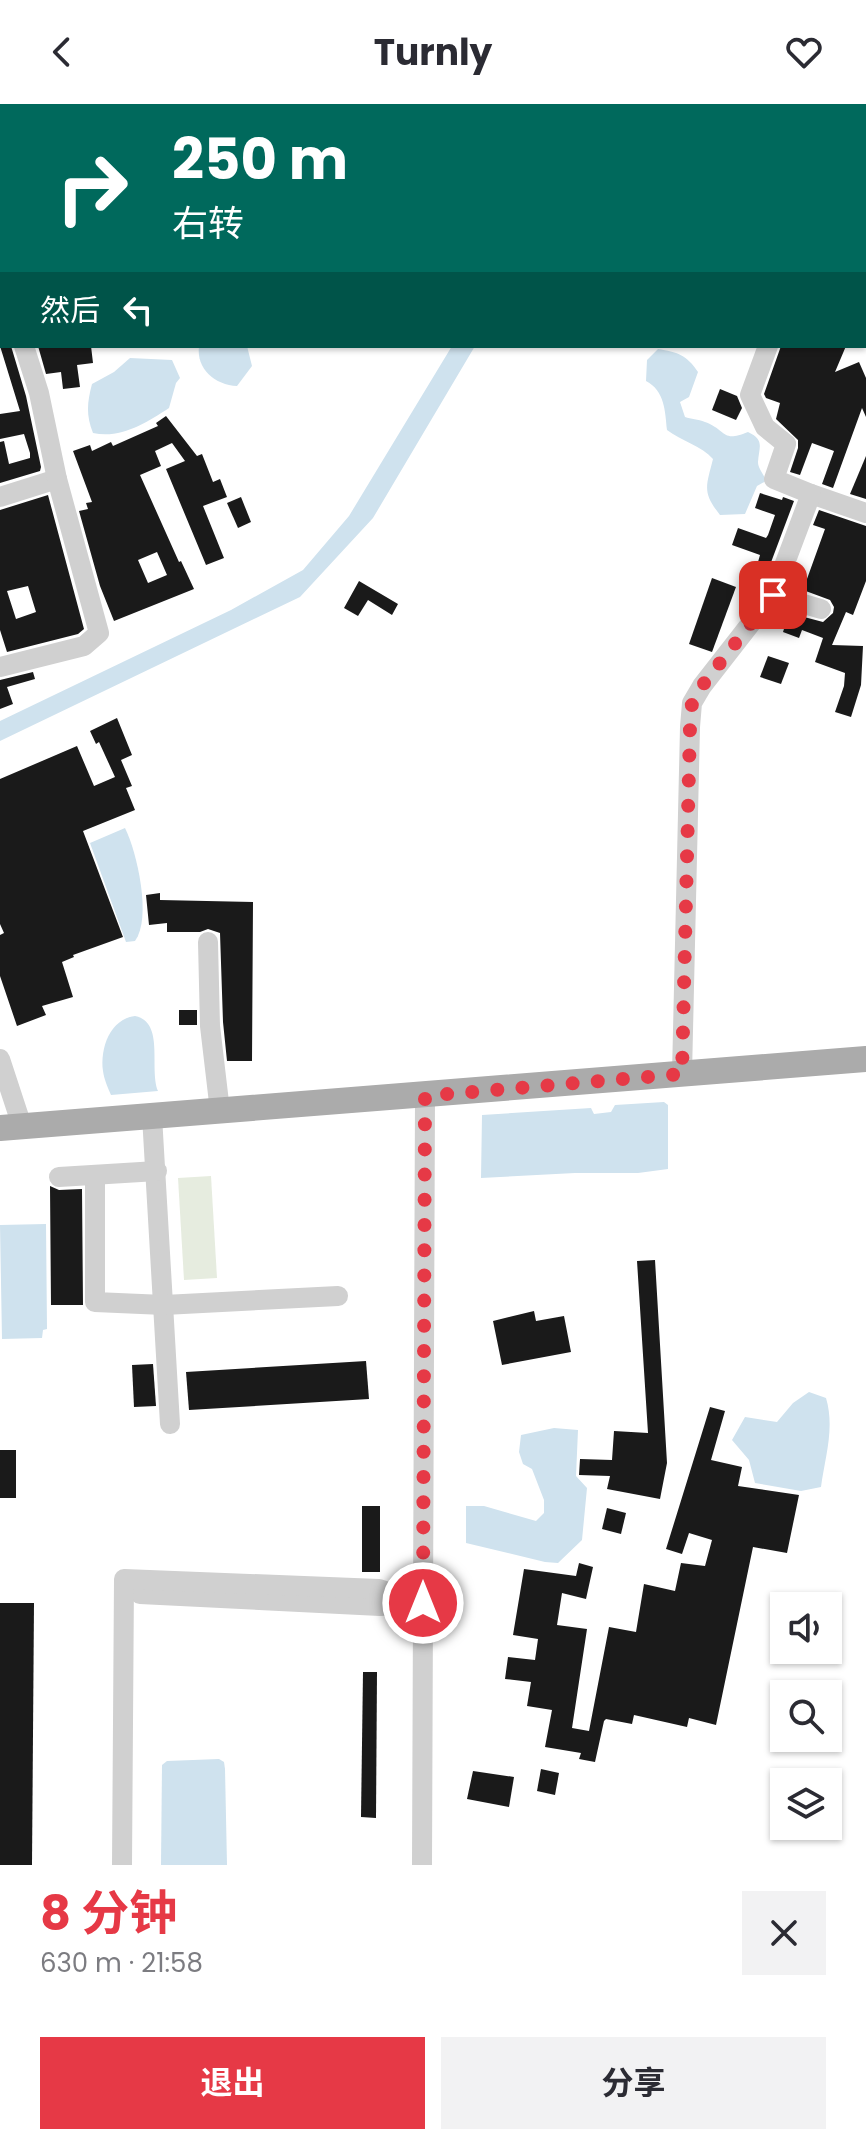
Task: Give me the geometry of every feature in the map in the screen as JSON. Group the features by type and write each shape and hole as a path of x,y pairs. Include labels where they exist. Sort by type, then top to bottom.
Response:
{"main road":[{"path":"11,1127 866,1059"}],"street":[{"path":"0,667 84,646 99,633 57,479 39,393 25,348"},
{"path":"767,348 750,395 765,427 786,444 774,479 866,513"},
{"path":"0,497 57,479"},
{"path":"682,1074 692,703 773,595 811,494"},
{"path":"773,595 821,609"},
{"path":"208,942 210,1026 220,1111"},
{"path":"0,1059 11,1127"},
{"path":"422,1865 425,1096"},
{"path":"152,1116 170,1424"},
{"path":"59,1177 157,1171"},
{"path":"95,1176 95,1302 164,1305 338,1296"},
{"path":"122,1865 124,1586 380,1606 423,1603"}],"shaded area":[{"path":"211,1176 217,1278 184,1280 178,1178"}],"water":[{"path":"199,348 248,348 252,366 237,386 229,385 209,374"},
{"path":"451,348 474,348 373,518 300,597 0,741 0,721 231,610 303,570 349,516"},
{"path":"658,349 681,355 698,372 689,397 680,402 685,417 712,425 728,436 748,432 759,441 758,465 766,481 757,486 745,514 720,515 707,489 713,459 667,430 660,396 646,381 647,360"},
{"path":"130,358 172,360 180,378 169,408 123,432 93,433 88,409 92,384 114,372"},
{"path":"125,828 138,868 142,901 140,931 135,941 126,942 90,843"},
{"path":"135,1016 144,1020 153,1036 158,1091 111,1095 103,1071 105,1044 119,1023"},
{"path":"664,1102 668,1105 668,1169 638,1173 481,1178 482,1115 591,1108 594,1114 611,1112 615,1105"},
{"path":"46,1224 47,1329 43,1330 42,1338 2,1339 0,1225"},
{"path":"809,1392 826,1398 829,1409 821,1487 801,1491 755,1483 749,1460 732,1440 745,1417 777,1422 793,1403"},
{"path":"554,1428 578,1430 576,1476 587,1488 582,1540 558,1563 466,1543 466,1506 484,1506 536,1521 544,1513 544,1500 532,1469 523,1464 519,1452 521,1435"},
{"path":"219,1759 224,1762 225,1769 227,1865 161,1865 162,1765 167,1761"}],"building":[{"path":"1,348 12,348 26,396 41,467 40,471 0,483 0,442 4,441 9,464 30,458 24,434 0,439 0,414 20,411"},
{"path":"39,348 91,348 93,363 77,365 80,387 63,389 61,372 46,374"},
{"path":"780,348 845,348 835,372 859,362 866,378 866,417 862,408 833,488 822,484 834,451 812,443 800,475 790,472 798,440 776,419 780,403 766,398 764,394"},
{"path":"720,389 737,396 742,408 736,420 712,410"},
{"path":"166,416 197,456 202,454 213,482 220,479 227,497 203,506 224,558 206,565 166,469 185,461 172,443 155,451 161,466 140,475 194,589 114,621 100,586 79,511 88,509 86,503 92,502 73,451 90,445 92,451 111,442 113,446 158,426 156,423","holes":["157,552 167,575 148,583 138,560"]},
{"path":"866,456 866,499 850,494"},
{"path":"760,493 794,501 767,573 756,569 760,555 732,545 738,528 766,538 768,535 775,515 755,508"},
{"path":"48,495 84,629 78,634 7,652 0,630 0,510","holes":["28,586 36,612 16,619 7,591"]},
{"path":"241,497 251,522 238,528 227,503"},
{"path":"819,510 866,526 866,581 853,615 846,612 832,645 863,646 861,685 851,717 835,712 845,673 815,662 823,638 802,630 799,638 783,632 789,613 823,622 833,613 830,600 803,590 825,529 813,525"},
{"path":"712,578 736,587 712,652 689,644"},
{"path":"359,581 398,604 392,615 368,600 358,616 344,608"},
{"path":"768,656 789,663 781,684 760,677"},
{"path":"33,672 35,679 7,687 13,704 0,709 0,680"},
{"path":"117,718 132,755 121,760 132,786 126,788 135,810 83,831 123,937 62,962 73,997 42,1006 46,1015 17,1026 0,976 0,935 4,933 0,924 0,779 77,746 94,786 115,777 99,742 96,744 90,731"},
{"path":"160,893 160,900 253,902 252,1061 227,1061 220,933 208,929 200,932 167,932 167,923 149,925 146,895"},
{"path":"179,1010 197,1010 197,1025 179,1025"},
{"path":"50,1186 59,1190 82,1189 83,1305 51,1305"},
{"path":"655,1260 667,1463 660,1499 607,1489 610,1476 579,1475 580,1459 612,1460 614,1431 648,1433 637,1261"},
{"path":"534,1311 536,1321 564,1316 571,1352 502,1365 493,1321"},
{"path":"366,1361 369,1399 189,1410 186,1372"},
{"path":"153,1364 156,1406 134,1407 132,1365"},
{"path":"710,1407 725,1411 711,1460 742,1467 738,1486 799,1495 787,1553 753,1547 716,1725 689,1718 687,1727 634,1715 632,1724 606,1719 595,1762 579,1759 581,1753 545,1747 552,1710 527,1706 531,1682 505,1679 508,1657 535,1660 538,1639 513,1635 524,1569 576,1576 579,1563 593,1567 586,1599 562,1593 557,1625 587,1629 572,1728 589,1731 609,1627 636,1632 644,1584 675,1591 681,1563 705,1566 712,1540 689,1533 682,1554 666,1549"},
{"path":"0,1450 16,1450 16,1498 0,1498"},
{"path":"362,1506 380,1506 380,1572 362,1572"},
{"path":"607,1508 626,1513 621,1534 602,1529"},
{"path":"0,1603 34,1603 32,1865 0,1865"},
{"path":"363,1672 377,1672 376,1818 361,1817"},
{"path":"541,1769 559,1773 555,1795 537,1791"},
{"path":"473,1771 514,1777 509,1807 467,1799"}],"route":[{"path":"423,1603 425,1096 682,1074 692,703 773,595"}]}
